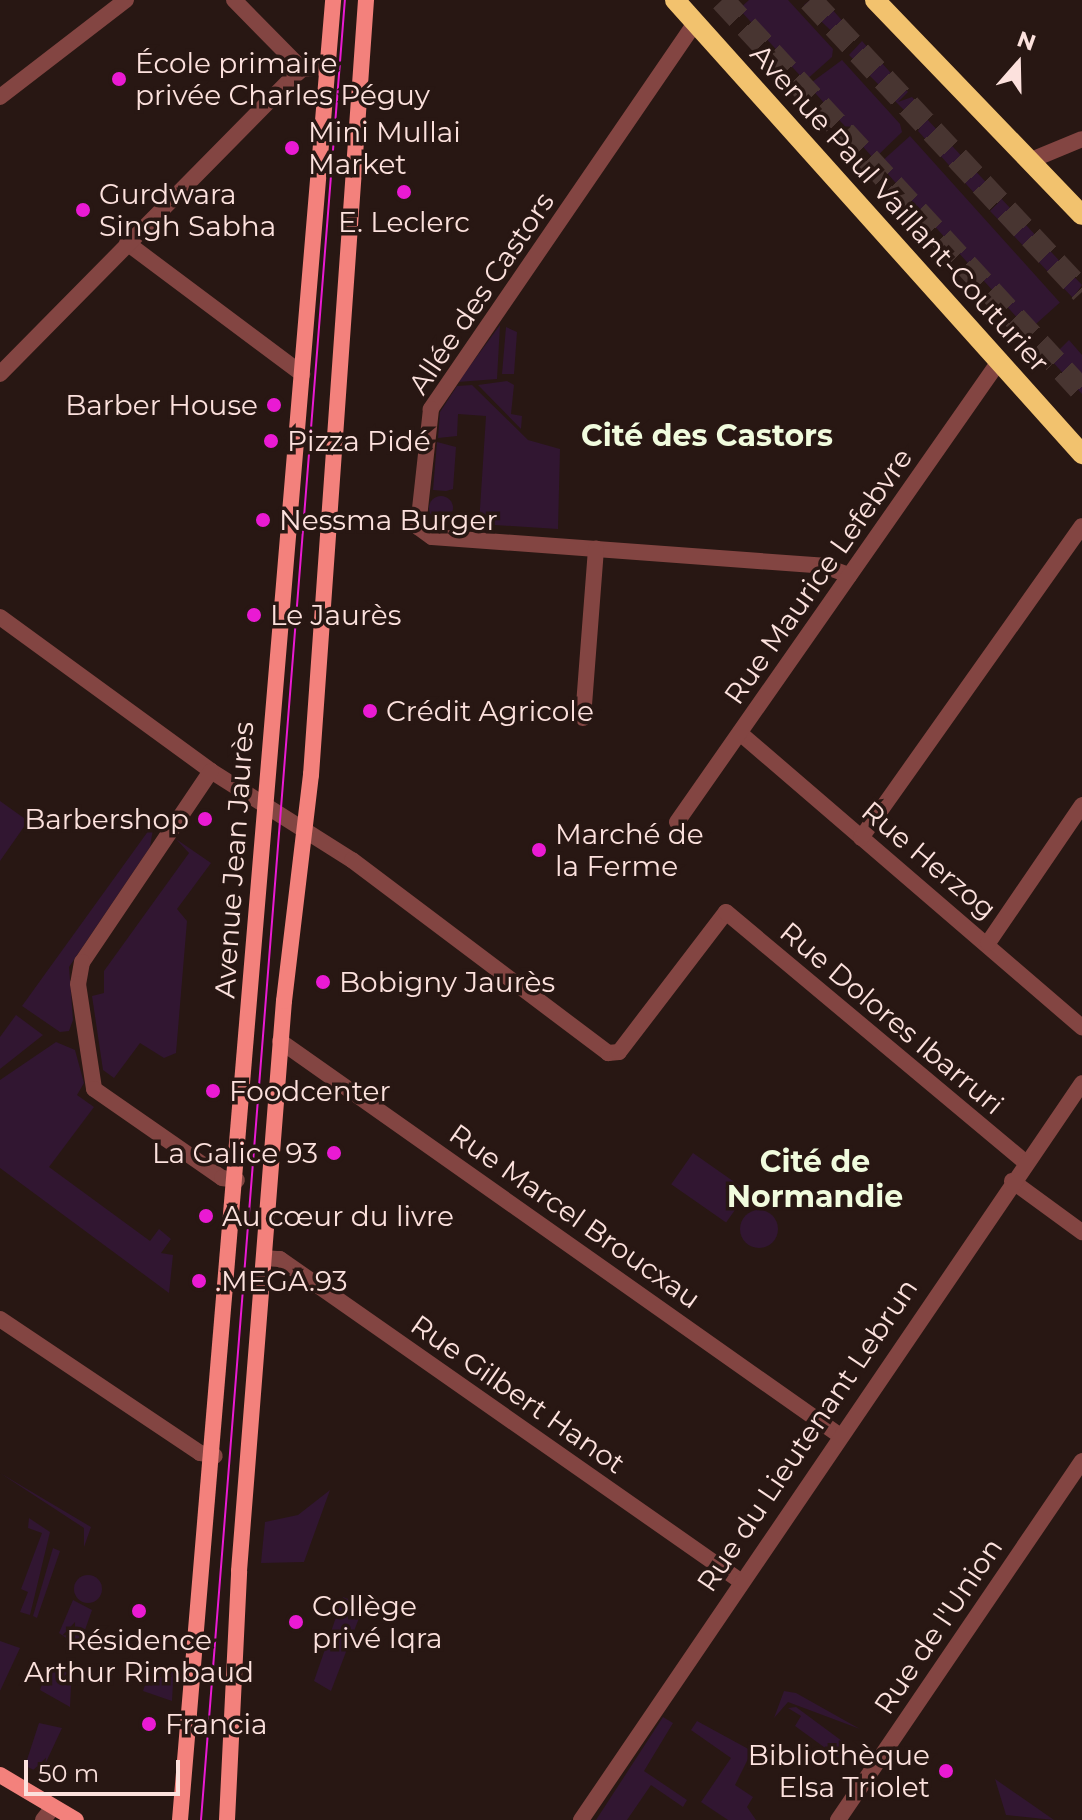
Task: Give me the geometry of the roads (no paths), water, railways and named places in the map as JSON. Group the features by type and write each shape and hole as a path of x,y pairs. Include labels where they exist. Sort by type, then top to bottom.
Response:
{"main road":[{"name":"Avenue Paul Vaillant-Couturier","path":"675,0 1082,454"},
{"path":"875,0 1082,215"}],"street":[{"path":"0,97 126,0"},
{"path":"234,0 302,69"},
{"name":"Avenue Jean Jaurès","path":"180,1820 265,872 263,802 333,0"},
{"path":"227,1820 280,1041 300,826 311,775 366,0"},
{"name":"Allée des Castors","path":"695,23 431,409 418,527 432,537 824,566 849,575"},
{"path":"0,374 302,69 327,67"},
{"path":"1029,161 1082,139"},
{"path":"127,243 302,374"},
{"name":"Rue Maurice Lefebvre","path":"677,822 1000,360"},
{"path":"861,838 1082,526"},
{"path":"583,718 596,548"},
{"path":"0,617 211,771 300,826"},
{"name":"Rue Herzog","path":"741,734 988,943 1082,1027"},
{"path":"211,771 82,962 78,984 94,1089 222,1178 237,1180"},
{"path":"988,943 1082,805"},
{"name":"Rue Dolores Ibarruri","path":"300,826 608,1053 619,1052 726,912 1026,1163"},
{"name":"Rue Marcel Broucxau","path":"280,1041 839,1435"},
{"name":"Rue du Lieutenant Lebrun","path":"581,1820 739,1580 1082,1083"},
{"path":"1012,1181 1082,1232"},
{"name":"Rue Gilbert Hanot","path":"264,1258 280,1259 739,1580"},
{"path":"0,1319 200,1453 215,1456"},
{"name":"Rue de l'Union","path":"838,1820 1082,1461"},
{"path":"0,1775 48,1814 76,1820"}],"tunnel":[{"path":"722,0 1082,391"},
{"path":"810,0 1082,292"}],"tram line":[{"path":"201,1820 345,0"}],"place":[{"name":"École primaire privée Charles Péguy","path":"119,79"},
{"name":"Mini Mullai Market","path":"292,148"},
{"name":"E. Leclerc","path":"404,192"},
{"name":"Gurdwara Singh Sabha","path":"83,210"},
{"name":"Barber House","path":"274,405"},
{"name":"Pizza Pidé","path":"271,441"},
{"name":"Nessma Burger","path":"263,520"},
{"name":"Le Jaurès","path":"254,615"},
{"name":"Crédit Agricole","path":"370,711"},
{"name":"Barbershop","path":"205,819"},
{"name":"Marché de la Ferme","path":"539,850"},
{"name":"Bobigny Jaurès","path":"323,982"},
{"name":"Foodcenter","path":"213,1091"},
{"name":"La Galice 93","path":"334,1153"},
{"name":"Au cœur du livre","path":"206,1216"},
{"name":".MEGA.93","path":"199,1281"},
{"name":"Résidence Arthur Rimbaud","path":"139,1611"},
{"name":"Collège privé Iqra","path":"296,1622"},
{"name":"Francia","path":"149,1724"},
{"name":"Bibliothèque Elsa Triolet","path":"946,1771"}],"district":[{"name":"Cité des Castors","path":"707,436"},
{"name":"Cité de Normandie","path":"815,1179"}]}
